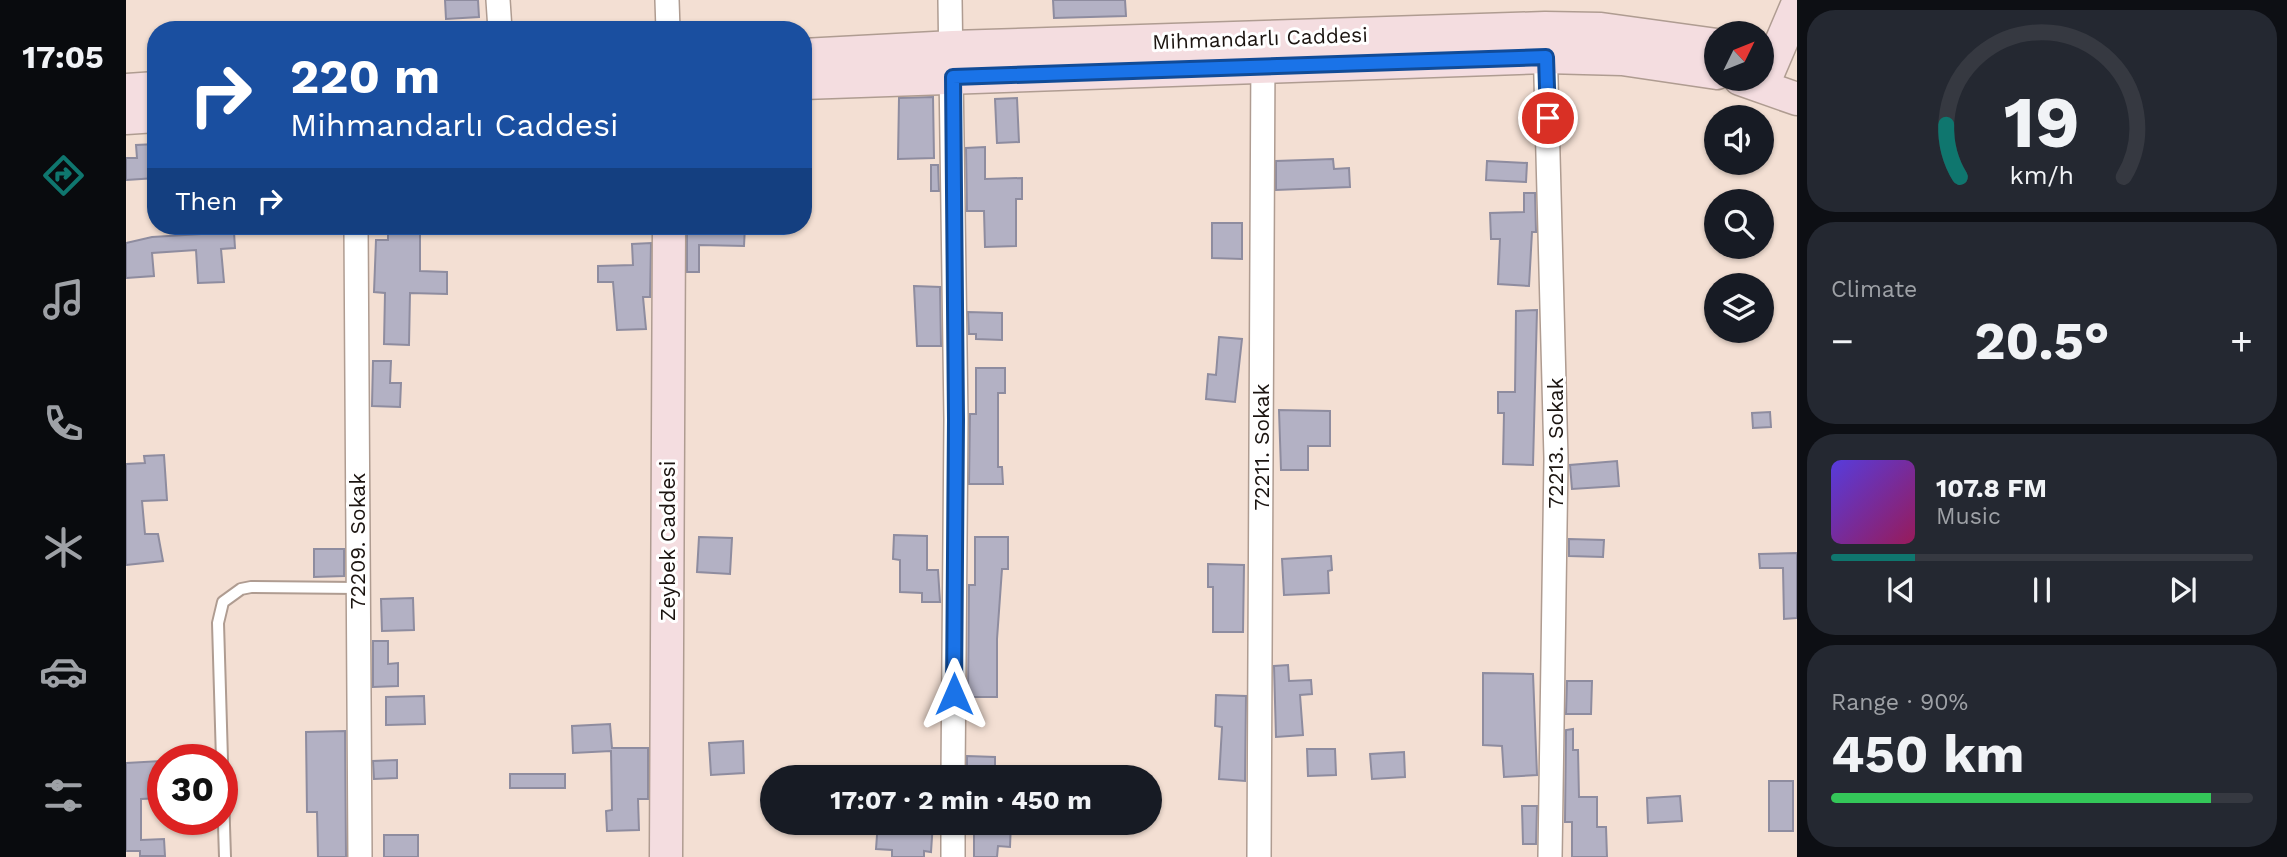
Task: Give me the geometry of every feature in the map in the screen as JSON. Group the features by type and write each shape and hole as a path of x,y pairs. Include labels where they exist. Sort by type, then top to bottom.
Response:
{"street":[{"path":"498,0 499,21"},
{"path":"667,0 668,21"},
{"path":"950,0 953,62 956,419 953,765"},
{"path":"1774,56 1797,5"},
{"name":"Mihmandarlı Caddesi","path":"812,55 953,62 1545,43 1601,30 1704,43"},
{"name":"Mihmandarlı Caddesi","path":"1545,43 1622,59 1704,71"},
{"name":"72213. Sokak","path":"1545,43 1556,459 1550,857"},
{"name":"72211. Sokak","path":"1259,857 1263,52"},
{"name":"Mihmandarlı Caddesi","path":"812,82 953,62"},
{"path":"1774,75 1797,99"},
{"path":"126,90 147,89"},
{"path":"126,118 147,117"},
{"name":"72209. Sokak","path":"356,235 360,857"},
{"name":"Zeybek Caddesi","path":"666,857 669,235"},
{"path":"953,835 953,857"}],"lane":[{"path":"222,744 218,623 223,602 241,589 251,587 357,588"},
{"path":"224,835 225,857"}],"building":[{"path":"445,0 478,0 479,17 446,19"},
{"path":"1053,0 1125,0 1126,16 1054,18"},
{"path":"933,97 934,158 898,159 899,98"},
{"path":"1017,98 1019,142 997,143 995,99"},
{"path":"147,144 147,179 126,180 126,158 137,158 136,145"},
{"path":"985,147 985,179 1022,178 1022,199 1016,199 1016,246 985,247 984,211 967,211 966,148"},
{"path":"1333,159 1334,169 1349,168 1350,187 1276,190 1276,161"},
{"path":"1487,161 1527,163 1526,182 1486,180"},
{"path":"931,165 938,165 939,191 931,191"},
{"path":"1524,193 1535,193 1536,232 1532,232 1529,286 1498,284 1500,239 1491,239 1490,213 1524,212"},
{"path":"1212,223 1242,223 1242,259 1212,258"},
{"path":"234,235 235,248 221,249 224,282 198,283 196,250 152,253 154,276 126,278 126,243 152,237"},
{"path":"388,235 420,235 420,271 447,272 447,294 410,293 409,345 384,344 385,293 374,292 376,240 388,240"},
{"path":"687,235 745,235 744,246 699,245 699,272 687,272"},
{"path":"651,243 650,297 643,297 646,329 617,330 613,282 598,282 598,266 633,265 632,244"},
{"path":"914,286 940,287 941,346 917,346"},
{"path":"1537,310 1533,465 1503,464 1504,413 1498,413 1498,392 1515,392 1516,311"},
{"path":"968,312 1002,313 1002,340 976,339 976,334 969,334"},
{"path":"1219,337 1242,339 1235,402 1206,399 1208,374 1216,375"},
{"path":"373,361 391,361 390,383 401,383 400,407 372,406"},
{"path":"976,368 1005,368 1005,393 998,393 998,467 1002,467 1003,484 969,484 970,414 976,414"},
{"path":"1279,410 1330,411 1330,446 1308,446 1308,470 1281,470"},
{"path":"1770,412 1771,427 1753,428 1752,413"},
{"path":"164,455 167,500 142,501 145,534 158,534 163,561 126,565 126,464 145,463 144,456"},
{"path":"1617,461 1619,486 1572,489 1570,465"},
{"path":"894,535 927,536 927,570 938,570 940,602 922,602 922,593 900,592 900,560 893,559"},
{"path":"699,537 732,538 730,574 697,572"},
{"path":"975,537 1008,537 1008,569 1002,569 997,639 997,697 968,697 969,585 975,585"},
{"path":"1569,539 1604,540 1603,557 1569,556"},
{"path":"314,549 344,549 344,576 314,577"},
{"path":"1797,553 1797,618 1784,619 1783,568 1760,568 1759,554"},
{"path":"1331,556 1332,570 1328,571 1329,593 1284,595 1282,559"},
{"path":"1208,564 1244,565 1243,632 1213,632 1213,587 1208,587"},
{"path":"413,598 414,630 382,631 381,599"},
{"path":"373,641 388,641 388,664 398,663 398,686 373,687"},
{"path":"1288,665 1289,681 1311,680 1312,694 1300,695 1303,735 1276,737 1274,666"},
{"path":"1483,673 1533,674 1537,775 1504,777 1502,746 1483,745"},
{"path":"1567,681 1592,681 1591,714 1566,714"},
{"path":"1216,695 1246,696 1245,781 1219,779 1222,727 1215,726"},
{"path":"424,696 425,724 386,725 386,697"},
{"path":"610,724 612,748 648,748 648,799 638,799 639,830 607,831 606,811 612,810 611,751 573,753 572,726"},
{"path":"1573,729 1573,750 1578,750 1579,797 1597,797 1597,827 1606,827 1607,857 1572,857 1572,822 1565,822 1566,730"},
{"path":"345,731 346,857 318,857 317,812 307,812 306,732"},
{"path":"743,741 744,773 711,775 709,743"},
{"path":"1307,749 1335,749 1336,775 1308,776"},
{"path":"1404,752 1405,777 1372,779 1370,754"},
{"path":"967,756 995,757 995,765 967,765"},
{"path":"397,760 397,778 374,779 373,761"},
{"path":"147,762 147,799 141,799 141,840 164,839 165,856 140,856 140,851 126,851 126,763"},
{"path":"510,774 565,774 565,788 510,788"},
{"path":"1769,781 1793,781 1793,831 1769,831"},
{"path":"1680,796 1682,821 1648,823 1647,798"},
{"path":"1522,806 1537,806 1536,844 1523,844"},
{"path":"384,835 418,835 418,857 384,857"},
{"path":"877,835 932,835 931,852 924,851 924,857 892,857 892,850 876,849"},
{"path":"974,835 1010,835 1010,847 998,846 997,857 974,857"}],"route":[{"path":"954,694 956,419 953,77 1546,57 1548,118"}]}
